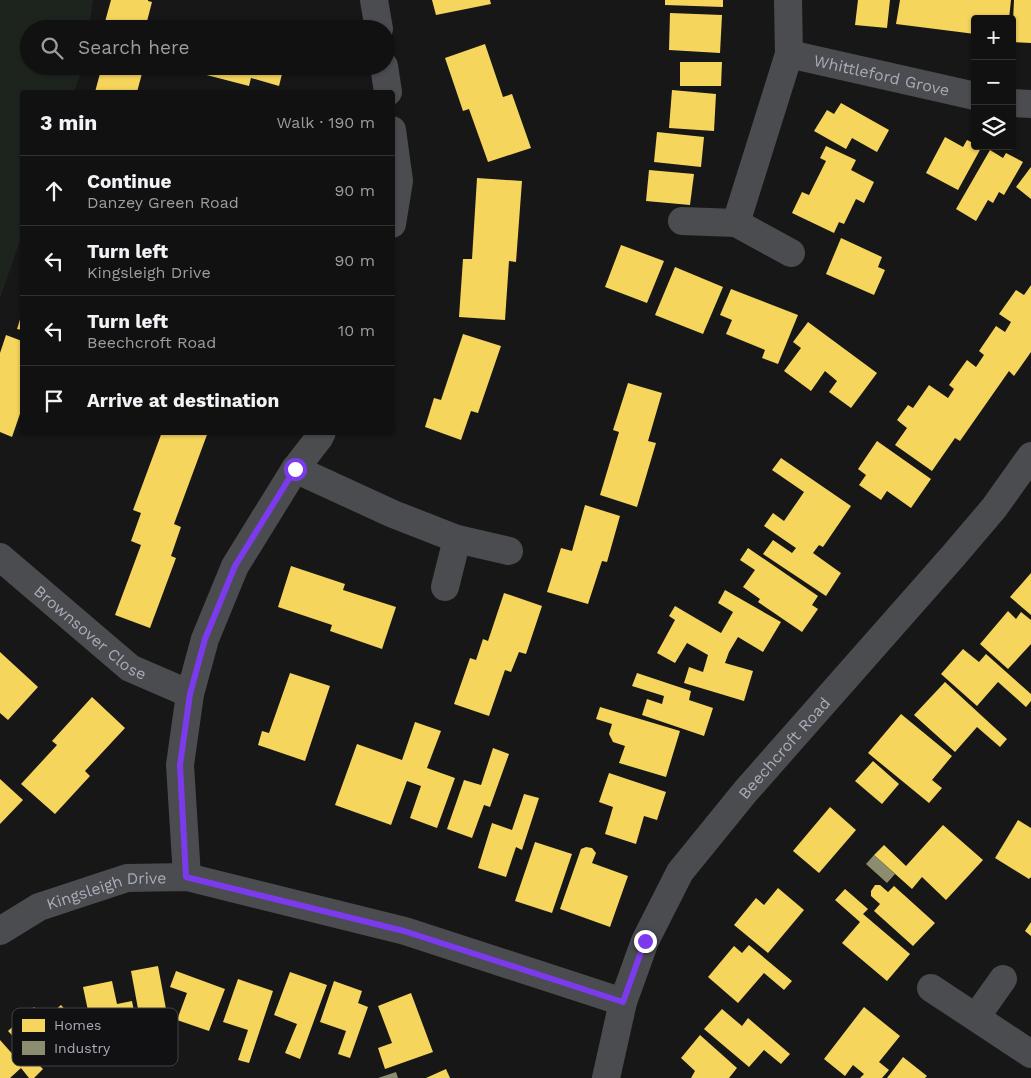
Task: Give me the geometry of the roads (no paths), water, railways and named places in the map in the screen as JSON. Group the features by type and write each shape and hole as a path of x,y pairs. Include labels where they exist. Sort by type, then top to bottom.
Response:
{"street":[{"path":"374,0 377,20"},
{"path":"736,223 790,54 788,0"},
{"name":"Whittleford Grove","path":"790,54 971,95"},
{"path":"385,75 388,90"},
{"path":"1016,103 1031,104"},
{"path":"395,152 399,181 395,206"},
{"path":"682,221 736,223 792,253"},
{"path":"186,877 180,765 190,694 205,639 235,566 295,469 320,435"},
{"name":"Beechcroft Road","path":"606,1078 623,1002 645,941 680,872 744,792 989,514 1031,456"},
{"path":"295,469 393,514 457,539 509,551"},
{"path":"445,587 457,539"},
{"name":"Brownsover Close","path":"0,557 130,668 190,694"},
{"name":"Kingsleigh Drive","path":"0,931 39,907 128,878 186,877 404,931 623,1002"},
{"path":"976,1017 1003,979"},
{"path":"931,988 1031,1054"}]}
